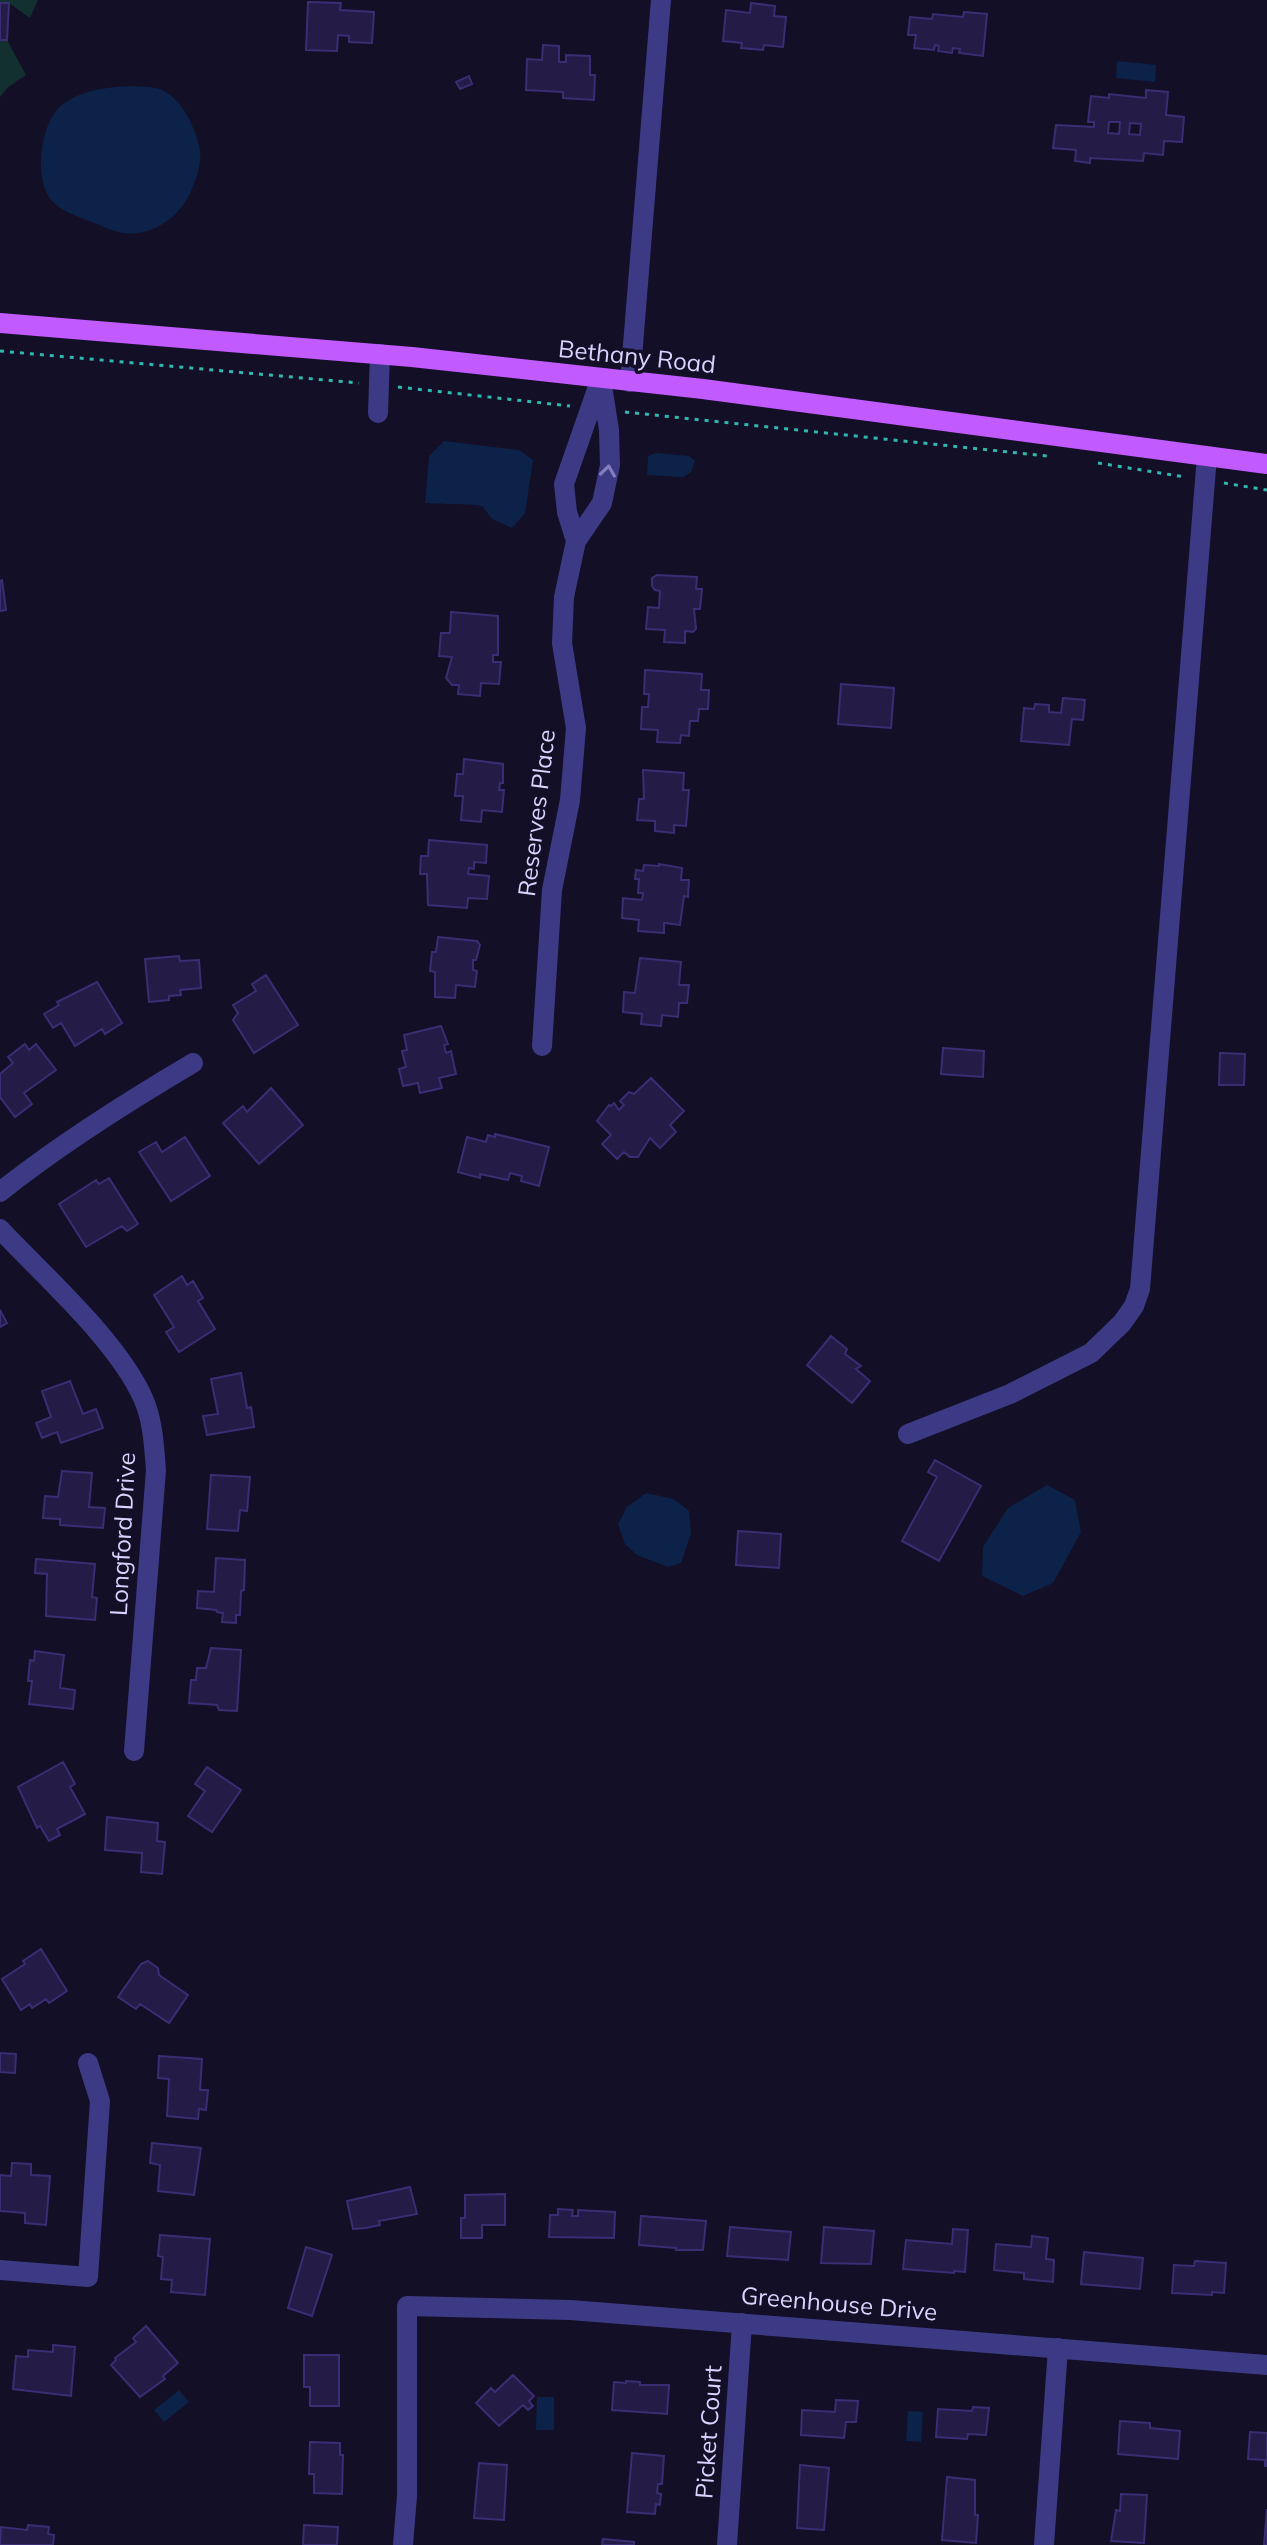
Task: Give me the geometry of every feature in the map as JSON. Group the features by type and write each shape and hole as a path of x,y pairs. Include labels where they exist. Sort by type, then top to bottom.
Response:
{"main road":[{"name":"Bethany Road","path":"0,323 380,354 959,422 1267,464"}],"street":[{"path":"630,382 661,0"},
{"path":"378,413 380,354"},
{"name":"Reserves Place","path":"576,541 567,512 564,484 601,379"},
{"name":"Reserves Place","path":"542,1046 552,890 570,800 576,728 562,643 564,597 576,541 602,503 610,465 609,430 601,379"},
{"path":"908,1434 1010,1394 1091,1353 1122,1323 1134,1306 1140,1289 1207,456"},
{"path":"0,1192 143,1093 193,1063"},
{"name":"Longford Drive","path":"0,1229 111,1347 143,1398 152,1426 156,1470 134,1751"},
{"path":"0,2270 88,2277 100,2101 88,2063"},
{"name":"Greenhouse Drive","path":"403,2545 407,2496 407,2306 570,2310 1267,2365"},
{"name":"Picket Court","path":"727,2545 742,2323"},
{"path":"1044,2545 1058,2348"}],"path":[{"path":"0,351 379,385 566,406"},
{"path":"637,413 1058,458"},
{"path":"1088,462 1267,490"}],"green space":[{"path":"0,0 38,0 30,18 9,3 0,3"},
{"path":"0,40 7,40 26,75 8,87 0,97"}],"water":[{"path":"1117,61 1156,65 1155,82 1116,78"},
{"path":"131,86 158,89 176,100 191,124 200,155 195,181 180,209 154,228 123,233 60,208 46,192 41,166 48,124 62,105 104,88"},
{"path":"444,441 519,450 533,460 525,513 512,528 492,519 482,506 425,503 429,456"},
{"path":"656,453 689,456 695,461 691,472 683,477 647,475 648,456"},
{"path":"1047,1485 1075,1500 1081,1532 1053,1583 1023,1596 982,1576 983,1547 1008,1508"},
{"path":"646,1493 674,1499 689,1511 691,1533 681,1563 668,1567 637,1555 625,1544 618,1524 627,1507"},
{"path":"179,2390 189,2402 164,2422 154,2410"},
{"path":"537,2397 554,2397 554,2430 536,2430"},
{"path":"908,2411 923,2412 921,2442 906,2441"}],"building":[{"path":"308,2 341,3 340,10 374,12 372,43 349,42 349,36 338,35 337,51 306,50"},
{"path":"0,3 9,3 7,40 0,40"},
{"path":"751,3 775,6 774,16 786,17 783,47 764,45 763,50 741,48 742,43 723,41 726,10 750,13"},
{"path":"964,12 987,14 983,56 959,53 960,49 953,48 952,53 938,51 939,46 935,45 934,50 914,48 916,35 908,35 910,17 932,19 933,14 963,17"},
{"path":"543,45 559,46 559,62 566,62 566,55 590,56 590,75 595,75 594,100 563,98 563,92 526,90 527,59 542,60"},
{"path":"469,76 472,84 460,89 456,82"},
{"path":"1146,90 1168,92 1166,115 1184,117 1182,142 1164,141 1163,155 1144,153 1143,161 1090,158 1090,163 1075,161 1076,150 1053,148 1056,125 1094,127 1094,122 1088,122 1091,96 1109,98 1109,94 1146,98","holes":["1109,122 1120,122 1119,134 1108,133","1130,123 1141,124 1140,135 1129,134"]},
{"path":"657,575 697,577 696,589 702,589 700,609 694,609 696,629 693,632 685,631 685,643 664,642 665,630 646,629 648,607 659,608 660,591 652,586 652,578"},
{"path":"0,581 6,610 0,611"},
{"path":"451,612 498,616 498,655 493,655 493,662 501,662 499,684 481,683 480,696 458,694 459,685 452,685 446,678 452,657 439,656 441,633 450,633"},
{"path":"645,670 702,674 701,690 709,690 708,709 699,709 698,721 690,721 689,736 681,735 680,743 657,742 658,730 641,729 642,707 648,707 649,694 644,694"},
{"path":"841,684 894,688 891,728 838,724"},
{"path":"1063,698 1085,700 1083,720 1072,719 1069,745 1021,741 1024,708 1034,709 1035,704 1049,705 1049,712 1061,713"},
{"path":"464,759 503,764 503,783 500,783 499,790 504,790 502,812 482,810 481,822 461,820 463,796 455,796 457,774 463,774"},
{"path":"643,770 684,773 683,790 689,790 686,826 674,825 674,833 655,831 655,821 637,820 639,799 644,799"},
{"path":"429,840 487,845 486,863 474,862 474,869 469,868 468,874 489,876 487,899 468,898 467,908 428,905 427,874 420,874 421,856 428,856"},
{"path":"644,865 682,868 681,880 689,880 680,925 664,923 664,933 638,931 639,920 622,918 623,898 642,900 643,893 638,893 639,879 635,879 636,870 643,871"},
{"path":"438,937 477,941 480,945 476,960 473,960 473,970 477,971 475,987 456,985 455,998 435,997 435,972 430,971 432,952 436,952"},
{"path":"179,956 180,961 199,960 201,988 180,990 181,995 169,996 169,1000 149,1002 145,959"},
{"path":"640,958 681,962 679,985 689,985 687,1003 679,1003 678,1017 662,1015 661,1026 641,1024 642,1014 623,1012 624,992 635,993"},
{"path":"266,975 298,1025 254,1053 233,1020 238,1013 233,1005 256,991 252,984"},
{"path":"97,982 122,1023 105,1034 102,1029 75,1046 61,1023 53,1028 44,1014 59,1005 57,1002"},
{"path":"441,1026 448,1044 444,1045 446,1053 451,1051 456,1074 439,1078 442,1088 420,1093 418,1083 403,1086 399,1069 406,1067 402,1051 407,1050 404,1035"},
{"path":"25,1044 29,1050 36,1044 56,1070 24,1093 32,1104 15,1117 0,1097 0,1074 13,1063 8,1057"},
{"path":"943,1048 984,1051 983,1077 941,1074"},
{"path":"1220,1053 1245,1054 1244,1085 1219,1085"},
{"path":"651,1078 684,1111 670,1125 676,1132 660,1148 650,1138 638,1157 630,1157 624,1152 617,1159 602,1144 611,1135 597,1121 609,1105 614,1103 619,1110 624,1105 620,1101 629,1092 634,1094"},
{"path":"271,1088 303,1125 259,1164 223,1123 243,1106 247,1112"},
{"path":"495,1134 549,1147 539,1186 521,1181 522,1176 510,1173 508,1180 480,1174 480,1178 458,1172 467,1137 486,1142 488,1135 495,1137"},
{"path":"185,1137 210,1176 171,1201 139,1152 156,1142 162,1152"},
{"path":"109,1178 138,1224 127,1231 122,1226 86,1247 59,1204 96,1180 99,1184"},
{"path":"182,1276 187,1285 193,1281 203,1298 198,1301 215,1329 179,1352 166,1332 174,1327 154,1295"},
{"path":"0,1310 7,1323 0,1327"},
{"path":"831,1336 847,1349 845,1354 861,1366 856,1369 870,1381 852,1403 807,1365"},
{"path":"241,1373 254,1427 207,1435 203,1416 218,1414 211,1379"},
{"path":"70,1381 83,1414 96,1409 103,1428 61,1443 57,1432 42,1438 36,1423 51,1417 42,1391"},
{"path":"935,1460 981,1486 939,1561 902,1541 937,1477 928,1472"},
{"path":"62,1471 92,1473 89,1507 105,1508 103,1528 60,1525 60,1519 43,1518 45,1496 58,1497"},
{"path":"211,1475 250,1477 247,1511 240,1510 238,1531 207,1529"},
{"path":"738,1531 781,1534 779,1568 736,1565"},
{"path":"216,1558 245,1560 244,1590 241,1591 240,1615 236,1615 236,1623 222,1622 223,1613 216,1610 197,1608 198,1591 214,1592"},
{"path":"36,1559 95,1564 92,1597 97,1598 95,1620 46,1616 47,1574 35,1573"},
{"path":"211,1648 241,1650 237,1711 219,1710 217,1705 189,1703 191,1680 196,1680 197,1668 206,1668"},
{"path":"35,1651 64,1655 60,1688 75,1690 73,1709 29,1704 32,1681 28,1681 30,1660 34,1661"},
{"path":"63,1762 75,1784 70,1787 85,1814 57,1829 60,1835 49,1841 40,1826 37,1828 18,1787"},
{"path":"207,1767 241,1790 212,1832 188,1816 205,1791 195,1784"},
{"path":"107,1817 158,1823 157,1841 165,1842 162,1874 141,1872 142,1853 105,1850"},
{"path":"41,1949 67,1991 49,2003 46,1999 32,2008 30,2004 21,2010 2,1979"},
{"path":"148,1961 158,1968 159,1975 188,1995 169,2023 140,2004 136,2009 118,1997 141,1964"},
{"path":"0,2053 16,2054 15,2073 0,2072"},
{"path":"159,2056 202,2059 200,2090 208,2090 206,2110 199,2109 198,2119 167,2116 169,2079 158,2078"},
{"path":"152,2143 201,2148 194,2195 158,2191 160,2165 150,2163"},
{"path":"12,2163 31,2164 31,2175 50,2176 46,2225 25,2223 25,2213 0,2211 0,2175 11,2176"},
{"path":"410,2187 417,2214 353,2229 347,2201"},
{"path":"505,2194 505,2225 482,2225 482,2238 461,2238 465,2195"},
{"path":"558,2209 573,2210 572,2216 578,2216 578,2210 615,2212 614,2238 549,2237 550,2215 558,2215"},
{"path":"641,2216 706,2221 703,2250 639,2245"},
{"path":"730,2227 791,2232 788,2260 727,2256"},
{"path":"824,2227 874,2231 871,2264 821,2263"},
{"path":"953,2229 968,2230 965,2272 903,2269 906,2240 952,2244"},
{"path":"160,2235 210,2239 205,2295 171,2292 172,2280 161,2279 163,2257 158,2256"},
{"path":"1032,2236 1048,2238 1046,2259 1054,2260 1053,2282 1024,2279 1024,2273 994,2270 996,2244 1031,2247"},
{"path":"306,2247 332,2255 312,2316 288,2308"},
{"path":"1084,2252 1143,2258 1140,2289 1081,2284"},
{"path":"1195,2261 1226,2263 1224,2293 1172,2293 1174,2265 1194,2266"},
{"path":"146,2326 178,2363 163,2376 165,2379 140,2397 111,2365 115,2358 136,2342 133,2338"},
{"path":"53,2345 75,2347 71,2396 13,2389 16,2356 28,2357 28,2350 53,2352"},
{"path":"304,2355 339,2355 339,2406 310,2406 310,2387 304,2387"},
{"path":"513,2375 534,2396 529,2401 533,2406 528,2410 523,2405 499,2426 476,2403 491,2388 495,2392"},
{"path":"614,2382 640,2382 640,2385 669,2385 667,2414 612,2410"},
{"path":"836,2400 858,2401 856,2422 846,2422 844,2438 801,2435 802,2410 835,2412"},
{"path":"973,2407 989,2408 986,2435 968,2434 967,2439 936,2437 938,2409 972,2411"},
{"path":"1120,2421 1150,2423 1150,2428 1180,2431 1178,2459 1118,2454"},
{"path":"1250,2432 1267,2433 1267,2466 1265,2460 1248,2459"},
{"path":"310,2442 340,2443 340,2455 343,2455 342,2494 314,2493 314,2474 309,2474"},
{"path":"632,2453 664,2456 662,2484 658,2484 657,2493 661,2494 660,2505 656,2504 655,2514 627,2512"},
{"path":"479,2463 507,2465 504,2520 474,2518"},
{"path":"800,2465 829,2468 824,2530 797,2528"},
{"path":"947,2477 975,2480 975,2515 978,2515 976,2543 942,2540"},
{"path":"1121,2494 1147,2495 1144,2543 1111,2541 1116,2510 1120,2511"},
{"path":"1267,2509 1267,2545 1264,2545"},
{"path":"28,2525 49,2527 48,2534 54,2535 53,2545 0,2545 1,2527 27,2530"},
{"path":"304,2525 338,2527 337,2545 303,2545"},
{"path":"603,2539 634,2542 634,2545 602,2545"}]}
